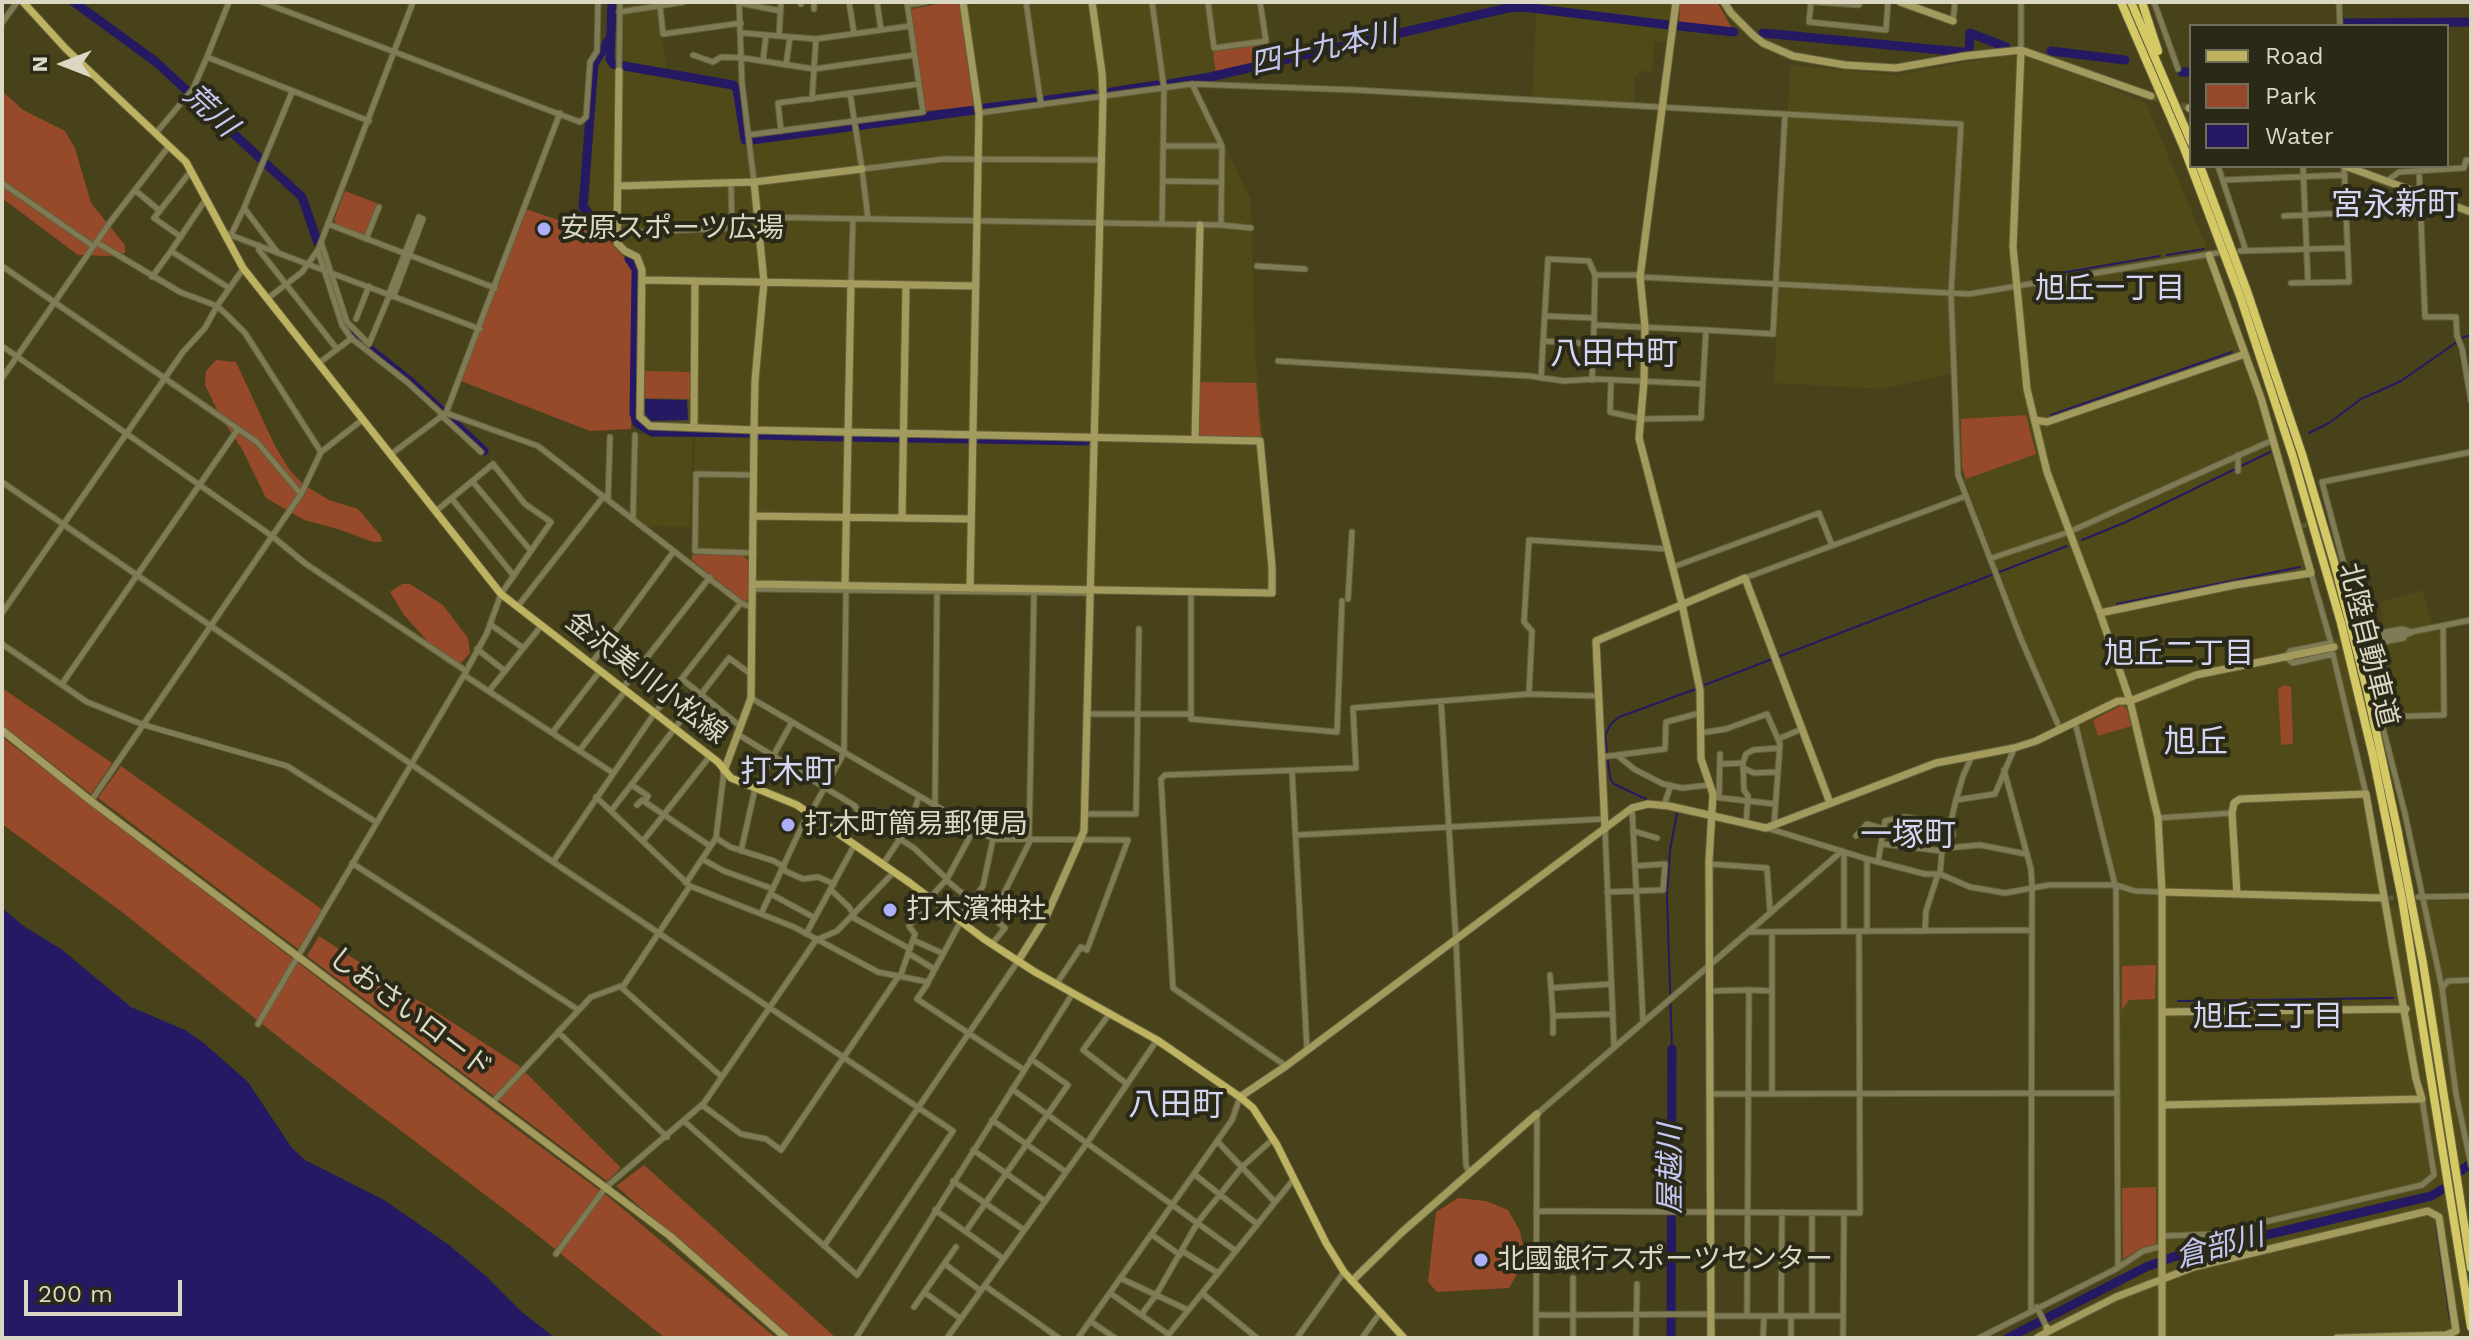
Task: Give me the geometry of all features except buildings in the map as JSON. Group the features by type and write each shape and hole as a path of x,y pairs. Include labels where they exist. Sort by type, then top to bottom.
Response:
{"highway":[{"name":"北陸自動車道","path":"2121,2 2189,161"},
{"path":"2131,2 2189,136"},
{"path":"2142,2 2189,135"},
{"name":"北陸自動車道","path":"2192,168 2240,296 2293,457 2341,623 2373,756 2402,899 2471,1327"},
{"name":"北陸自動車道","path":"2201,168 2247,291 2302,454 2367,690 2423,963 2471,1268"}],"main road":[{"name":"金沢美川小松線","path":"23,2 66,49 156,133 191,171 228,234 243,268 501,594 710,756 731,778 784,798 855,844 992,944 1110,1013 1240,1097 1253,1108 1273,1139 1344,1272 1404,1338"}],"street":[{"path":"2,23 17,2"},
{"path":"156,133 191,91 229,2"},
{"path":"262,2 580,122 586,117 590,62 597,51 598,2"},
{"path":"267,299 308,264 318,251 413,2"},
{"path":"620,2 617,243 637,257 642,270 640,417 650,426 1260,441 1272,593 754,587"},
{"path":"619,12 684,2"},
{"path":"779,36 781,2"},
{"path":"849,2 854,33"},
{"path":"877,2 881,30"},
{"path":"748,135 923,112 907,3 926,2"},
{"path":"963,2 979,113 970,588"},
{"path":"1026,2 1041,105"},
{"path":"824,1246 1046,917 1082,839 1103,98 1092,2"},
{"path":"1152,2 1164,88 1162,224"},
{"path":"1208,2 1214,48 1266,41 1260,2"},
{"path":"1676,2 1640,276 1645,327 1639,438 1682,604 1699,687 1701,759 1716,797"},
{"path":"1724,2 1742,26 1763,43 1793,56 1896,68 1983,53 2021,50 2151,96"},
{"path":"1860,2 1859,5 1814,2 1809,22 1886,30 1888,2"},
{"path":"1901,2 1953,21 1955,2"},
{"path":"2021,2 2013,247 2021,351 2047,472 2130,701 2158,818 2163,1012 2162,1338"},
{"path":"2154,2 2178,69"},
{"path":"2339,2 2340,24"},
{"path":"622,988 716,838 724,771 751,698 755,380 764,282 748,135 740,3 781,11"},
{"path":"660,6 663,34 741,23"},
{"path":"742,33 816,39 910,26"},
{"path":"763,61 766,35"},
{"path":"786,65 790,37"},
{"path":"812,99 816,39"},
{"path":"693,55 713,62 721,57 743,58 814,69 914,55"},
{"path":"207,57 369,121"},
{"path":"781,131 778,103 919,84"},
{"path":"979,113 1192,84 1356,90 1961,124 1951,294 1958,475 2021,639 2060,729"},
{"path":"1192,84 1222,146 1221,225"},
{"path":"292,92 263,167 228,234 480,329"},
{"path":"850,93 868,219"},
{"path":"390,455 444,414 480,329 560,113"},
{"path":"1594,325 1773,334 1785,114"},
{"path":"2,378 94,244 169,146"},
{"path":"1163,146 1222,146"},
{"path":"618,186 754,182 944,159 1101,160"},
{"path":"2387,181 2399,172 2464,168 2466,160 2471,161"},
{"path":"2219,168 2243,251 2347,248"},
{"path":"2303,168 2308,283"},
{"path":"2291,283 2349,282 2344,168"},
{"path":"2350,168 2471,212"},
{"path":"181,237 154,218 191,171"},
{"path":"2419,171 2425,317 2456,317 2471,401"},
{"path":"2224,180 2345,175"},
{"path":"1163,181 1222,182"},
{"path":"2,183 94,244 180,292 217,306 245,333 321,452"},
{"path":"617,233 732,228 731,183"},
{"path":"136,191 160,211"},
{"path":"152,277 207,198"},
{"path":"366,239 379,207"},
{"path":"244,208 279,254"},
{"path":"2284,216 2346,213"},
{"path":"354,336 371,344 423,219 419,217 407,255"},
{"path":"757,217 1251,228"},
{"path":"761,914 809,814 844,753 846,432 853,219"},
{"path":"328,224 495,288"},
{"path":"1195,440 1200,225"},
{"path":"321,242 342,325 444,414 481,452"},
{"path":"258,245 337,349"},
{"path":"171,251 229,288"},
{"path":"318,251 328,270"},
{"path":"1595,275 1951,294 2213,254 2300,527 2331,643 2290,651 2286,657"},
{"path":"1541,378 1548,259 1589,261 1595,275 1592,380"},
{"path":"2,266 257,442 301,494"},
{"path":"1257,266 1305,269"},
{"path":"2,613 164,378 205,328 243,268"},
{"path":"643,280 974,286"},
{"path":"694,427 695,281"},
{"path":"902,518 906,285"},
{"path":"356,319 369,286"},
{"path":"1545,316 1594,318"},
{"path":"1611,381 1610,412 1641,419 1701,418 1706,330"},
{"path":"318,364 354,336"},
{"path":"1543,341 1593,344"},
{"path":"2,346 201,485 306,564 613,773"},
{"path":"2035,420 2047,422 2245,354"},
{"path":"1278,361 1564,381 1703,384"},
{"path":"444,414 538,446 741,603 754,609"},
{"path":"91,801 301,494 321,452 362,420"},
{"path":"62,684 238,429"},
{"path":"633,518 635,435"},
{"path":"518,606 606,498 610,437"},
{"path":"1992,558 2069,532 2273,440"},
{"path":"2413,632 2403,629 2363,636 2329,521 2322,482 2471,452"},
{"path":"2238,458 2238,471"},
{"path":"258,1024 465,673 490,624 501,594 551,522 525,504 493,464 436,511"},
{"path":"753,475 696,474 695,551 754,553"},
{"path":"472,481 531,551"},
{"path":"2,482 553,862 953,1131 857,1275 685,1122"},
{"path":"1614,1046 1604,756 1596,641 1745,578 1966,496"},
{"path":"451,499 514,576"},
{"path":"1673,567 1819,513 1832,545"},
{"path":"753,516 971,519"},
{"path":"846,588 937,593 1091,591 1193,595 1191,719 1337,732 1352,532"},
{"path":"1529,694 1532,631 1524,622 1529,540 1668,549"},
{"path":"591,664 674,551"},
{"path":"2100,613 2311,573"},
{"path":"579,751 710,577"},
{"path":"1745,578 1830,803"},
{"path":"935,805 937,593"},
{"path":"1002,897 1030,839 1034,594"},
{"path":"553,862 654,714 741,603"},
{"path":"2361,642 2471,620"},
{"path":"490,624 523,648"},
{"path":"489,691 542,625"},
{"path":"2381,717 2444,715 2443,626"},
{"path":"1084,814 1136,814 1139,629"},
{"path":"2413,632 2404,638 2362,646 2405,814 2420,897 2442,988 2456,1094 2471,1165"},
{"path":"2,644 87,702 144,725 287,766 376,822"},
{"path":"1770,827 1936,763 2014,748 2118,701 2130,701 2196,675 2334,647"},
{"path":"477,649 505,671"},
{"path":"2163,1236 2213,1234 2422,1185 2434,1175 2416,1079 2415,1040 2406,1009 2366,794 2333,654 2293,663 2286,657"},
{"path":"611,811 729,658 752,675"},
{"path":"552,733 600,671"},
{"path":"682,679 772,757 855,806 859,813 914,848 1005,928 992,944"},
{"path":"1286,1066 1173,988 1161,779 1165,775 1356,768 1353,708 1529,694 1598,696"},
{"path":"751,698 993,839 1128,840 1087,950 1081,947 1057,983"},
{"path":"1441,701 1466,1165 1469,1172"},
{"path":"1604,756 1665,749 1666,722 1700,713"},
{"path":"1086,714 1191,714"},
{"path":"1700,733 1726,729 1767,714 1779,748 1770,827"},
{"path":"741,851 755,789 792,722"},
{"path":"2075,722 2116,885 2118,1266"},
{"path":"1778,739 1802,729"},
{"name":"しおさいロード","path":"2,730 91,801 670,1236 786,1338"},
{"path":"1746,823 1748,796 1744,790 1743,766 1746,754 1753,750 1779,748"},
{"path":"1995,794 2014,748"},
{"path":"1711,1338 1709,864 1720,754"},
{"path":"1617,755 1634,769 1671,785 1682,788 1710,785"},
{"path":"1925,931 1926,911 1945,850 1953,835 1951,824 1956,800 1973,755"},
{"path":"643,841 710,756"},
{"path":"1721,764 1743,766 1754,773 1778,772"},
{"path":"2004,770 2032,887 2031,1094 2036,1309 2048,1330"},
{"path":"1292,771 1307,1051"},
{"path":"632,785 648,796 645,802"},
{"path":"1664,805 1671,785"},
{"path":"1956,800 2010,793"},
{"path":"2237,894 2234,803 2240,799 2366,794"},
{"path":"883,864 910,824 919,796"},
{"path":"596,797 688,884 806,934 878,972 928,982"},
{"path":"1716,797 1775,804"},
{"path":"637,805 642,800 710,846"},
{"path":"1078,1338 1232,1120 1240,1097 1307,1051 1632,808 1648,804 1664,805 1713,814 1770,827 1878,862 1925,874 1939,874 1970,887 2005,893 2032,887 2116,885 2135,891 2386,898"},
{"path":"1632,808 1643,1021"},
{"path":"2158,818 2232,813"},
{"path":"1878,862 1885,821 1905,817 1951,824"},
{"path":"1296,835 1604,819"},
{"path":"1914,847 1916,819"},
{"path":"1856,836 1867,824 1884,829"},
{"path":"702,1105 741,1134 766,1139 781,1150 899,977 915,934 909,926 947,879 975,827"},
{"path":"1633,831 1657,838"},
{"path":"716,838 741,851 774,861 803,879 818,877 833,887 853,916 934,969"},
{"path":"993,839 983,886 959,920 917,999 1024,1070"},
{"path":"806,934 855,844"},
{"path":"1882,844 1945,850 1980,845 2026,854"},
{"path":"1352,1281 1469,1172 1843,851"},
{"path":"1843,851 1844,931"},
{"path":"702,859 772,892 815,918"},
{"path":"1867,859 1867,931"},
{"path":"352,863 577,1009"},
{"path":"1607,892 1663,890 1665,864 1635,866"},
{"path":"1709,864 1767,868 1771,912"},
{"path":"556,1254 606,1187 702,1105 816,940 837,931 894,872"},
{"path":"2420,897 2471,896"},
{"path":"1747,932 2031,930"},
{"path":"1536,1211 1860,1213 1859,931"},
{"path":"1772,932 1772,1094"},
{"path":"913,940 942,953"},
{"path":"1550,975 1553,1033"},
{"path":"2442,988 2448,981 2471,980"},
{"path":"1551,988 1611,984"},
{"path":"493,1102 577,1009 591,997 621,986 722,1077"},
{"path":"1747,1316 1749,990"},
{"path":"1711,991 1772,991"},
{"path":"856,1338 1074,992"},
{"path":"2163,1012 2406,1009"},
{"path":"1110,1013 1083,1050 1127,1084"},
{"path":"1553,1016 1613,1014"},
{"path":"558,1032 667,1137"},
{"path":"2440,1040 2447,1039"},
{"path":"947,1338 1157,1042"},
{"path":"966,1231 1068,1085 1031,1059"},
{"path":"1012,1089 1236,1251"},
{"path":"1711,1094 2117,1093"},
{"path":"2163,1105 2422,1099"},
{"path":"1536,1338 1537,1114"},
{"path":"992,1120 1066,1172"},
{"path":"1141,1315 1198,1222 1242,1167 1273,1139"},
{"path":"1217,1141 1274,1201"},
{"path":"973,1150 1045,1201"},
{"path":"1194,1174 1257,1224"},
{"path":"1110,1293 1167,1336 1293,1180"},
{"path":"953,1181 1024,1230"},
{"path":"935,1210 1004,1259"},
{"path":"2037,1338 2116,1297 2194,1267 2428,1211 2439,1217 2457,1334 2337,1338"},
{"path":"1781,1316 1782,1212"},
{"path":"1812,1213 1812,1316"},
{"path":"1843,1338 1844,1213"},
{"path":"1151,1234 1218,1273"},
{"path":"914,1307 956,1247"},
{"path":"1979,1338 2143,1251 2163,1248"},
{"path":"945,1264 1059,1338"},
{"path":"1297,1338 1344,1272"},
{"path":"1120,1278 1188,1310"},
{"path":"1573,1278 1573,1338"},
{"path":"1636,1338 1637,1284"},
{"path":"924,1292 961,1319"},
{"path":"1202,1293 1257,1338"},
{"path":"1362,1338 1380,1313"},
{"path":"1536,1315 1843,1316"},
{"path":"1791,1316 1791,1338"},
{"path":"1763,1338 1764,1317"},
{"path":"1090,1321 1115,1338"}],"shaded area":[{"path":"622,2 650,2 651,8 658,8 667,71 738,86 746,134 980,107 965,2 1263,2 1272,60 1203,77 1198,92 1251,200 1255,351 1275,593 751,581 751,606 691,560 695,425 652,424 642,415 639,256 625,247 589,205 596,65 622,18"},
{"path":"1537,2 1672,2 1667,42 1654,41 1652,72 1639,71 1639,75 1635,75 1634,103 1532,98"},
{"path":"2018,53 2146,103 2205,243 2208,264 2260,405 2307,581 2311,585 2328,640 2384,630 2380,602 2423,590 2431,622 2439,628 2442,713 2382,715 2347,709 2366,801 2379,898 2385,906 2471,900 2471,1318 2452,1322 2454,1338 2030,1338 2123,1290 2119,1258 2120,890 2081,729 2076,719 2062,723 2037,672 1961,470 1957,372 1882,389 1774,383 1790,65 1896,75"},
{"path":"637,434 693,436 690,527 647,526 635,516"}],"green space":[{"path":"959,2 974,106 926,111 911,9"},
{"path":"1680,2 1717,2 1733,30 1679,23"},
{"path":"1269,43 1271,60 1216,74 1213,52"},
{"path":"2,91 23,110 65,131 75,148 91,203 125,245 125,253 78,255 2,198"},
{"path":"345,191 379,204 366,236 336,224 334,220"},
{"path":"581,208 634,269 631,429 590,431 461,381 526,209 581,228"},
{"path":"216,360 236,362 275,446 291,472 304,485 329,500 358,509 381,536 382,542 373,542 304,520 266,498 205,385 206,371"},
{"path":"644,371 691,372 690,399 642,398"},
{"path":"1199,382 1256,383 1261,437 1198,437"},
{"path":"2026,415 2036,454 1966,479 1962,467 1961,419"},
{"path":"692,555 742,555 748,561 748,598 745,602 692,560"},
{"path":"402,584 410,584 443,605 468,638 470,653 460,664 448,664 404,615 390,592"},
{"path":"2285,685 2291,687 2293,742 2281,745 2278,689"},
{"path":"2,688 112,763 91,794 2,725"},
{"path":"2122,705 2127,709 2131,726 2098,736 2093,720"},
{"path":"2,737 610,1198 776,1338 665,1338 530,1229 291,1047 122,912 2,824"},
{"path":"121,766 323,910 298,949 98,798"},
{"path":"319,936 518,1065 621,1168 607,1181 307,956"},
{"path":"2156,965 2155,999 2129,1000 2122,1010 2122,966"},
{"path":"644,1165 836,1338 791,1338 616,1186"},
{"path":"2156,1187 2156,1244 2143,1247 2123,1259 2122,1188"},
{"path":"1458,1198 1486,1201 1508,1210 1520,1231 1526,1259 1509,1288 1437,1292 1428,1282 1436,1212"}],"water":[{"path":"645,399 687,400 688,420 651,421 645,414"},
{"path":"2,908 25,927 61,949 131,1007 185,1030 205,1044 248,1082 292,1148 305,1160 384,1200 449,1245 555,1338 2,1338"}],"waterway":[{"name":"荒川","path":"74,2 156,62 302,197 318,243"},
{"name":"四十九本川","path":"612,2 610,59 613,64 733,85 737,89 745,140"},
{"name":"四十九本川","path":"1169,84 1508,8 1523,7 1669,25"},
{"name":"四十九本川","path":"2343,23 2471,22"},
{"name":"四十九本川","path":"1679,26 1734,32"},
{"name":"四十九本川","path":"1763,33 1962,52"},
{"name":"四十九本川","path":"1969,51 1970,33 2006,47"},
{"path":"609,236 583,207 594,64 610,38"},
{"name":"四十九本川","path":"2051,51 2125,60"},
{"name":"四十九本川","path":"2182,72 2189,72"},
{"name":"四十九本川","path":"1111,92 1157,85"},
{"name":"四十九本川","path":"1047,100 1093,94"},
{"name":"四十九本川","path":"985,108 1035,102"},
{"name":"四十九本川","path":"752,140 975,110"},
{"path":"2167,255 2204,249"},
{"name":"荒川","path":"322,254 326,268"},
{"path":"2032,278 2160,256"},
{"path":"629,259 636,269 634,413 637,423 652,432 749,433"},
{"name":"荒川","path":"328,274 337,303"},
{"name":"荒川","path":"343,321 352,335 411,382 484,451"},
{"path":"2309,433 2329,423 2361,399 2401,381 2471,335"},
{"path":"2051,415 2232,352"},
{"path":"758,435 842,437"},
{"path":"851,437 902,438"},
{"path":"909,438 970,439"},
{"path":"977,439 1086,441"},
{"path":"2082,540 2270,452"},
{"path":"1702,686 2067,546"},
{"path":"2117,604 2300,567"},
{"path":"1646,799 1614,784 1610,778 1605,735 1619,717 1696,689"},
{"path":"1672,1049 1667,896 1670,850 1677,813"},
{"path":"2178,1001 2393,998"},
{"name":"屋越川","path":"1671,1338 1672,1049"},
{"name":"倉部川","path":"2461,1171 2471,1163"},
{"name":"倉部川","path":"2008,1338 2146,1267 2173,1257 2431,1196 2443,1189"},
{"path":"2436,1223 2450,1319"}],"tunnel":[{"path":"2151,96 2189,108"},
{"path":"2302,526 2326,521"},
{"path":"2389,898 2404,897"},
{"path":"2418,1040 2440,1040"},
{"path":"2450,1233 2471,1231"}],"place":[{"name":"安原スポーツ広場","path":"544,229"},
{"name":"打木町簡易郵便局","path":"788,825"},
{"name":"打木濱神社","path":"890,910"},
{"name":"北國銀行スポーツセンター","path":"1481,1260"}],"district":[{"name":"宮永新町","path":"2395,206"},
{"name":"旭丘一丁目","path":"2110,289"},
{"name":"八田中町","path":"1614,355"},
{"name":"旭丘二丁目","path":"2179,654"},
{"name":"旭丘","path":"2196,743"},
{"name":"打木町","path":"788,773"},
{"name":"一塚町","path":"1908,836"},
{"name":"旭丘三丁目","path":"2268,1017"},
{"name":"八田町","path":"1176,1106"}]}
